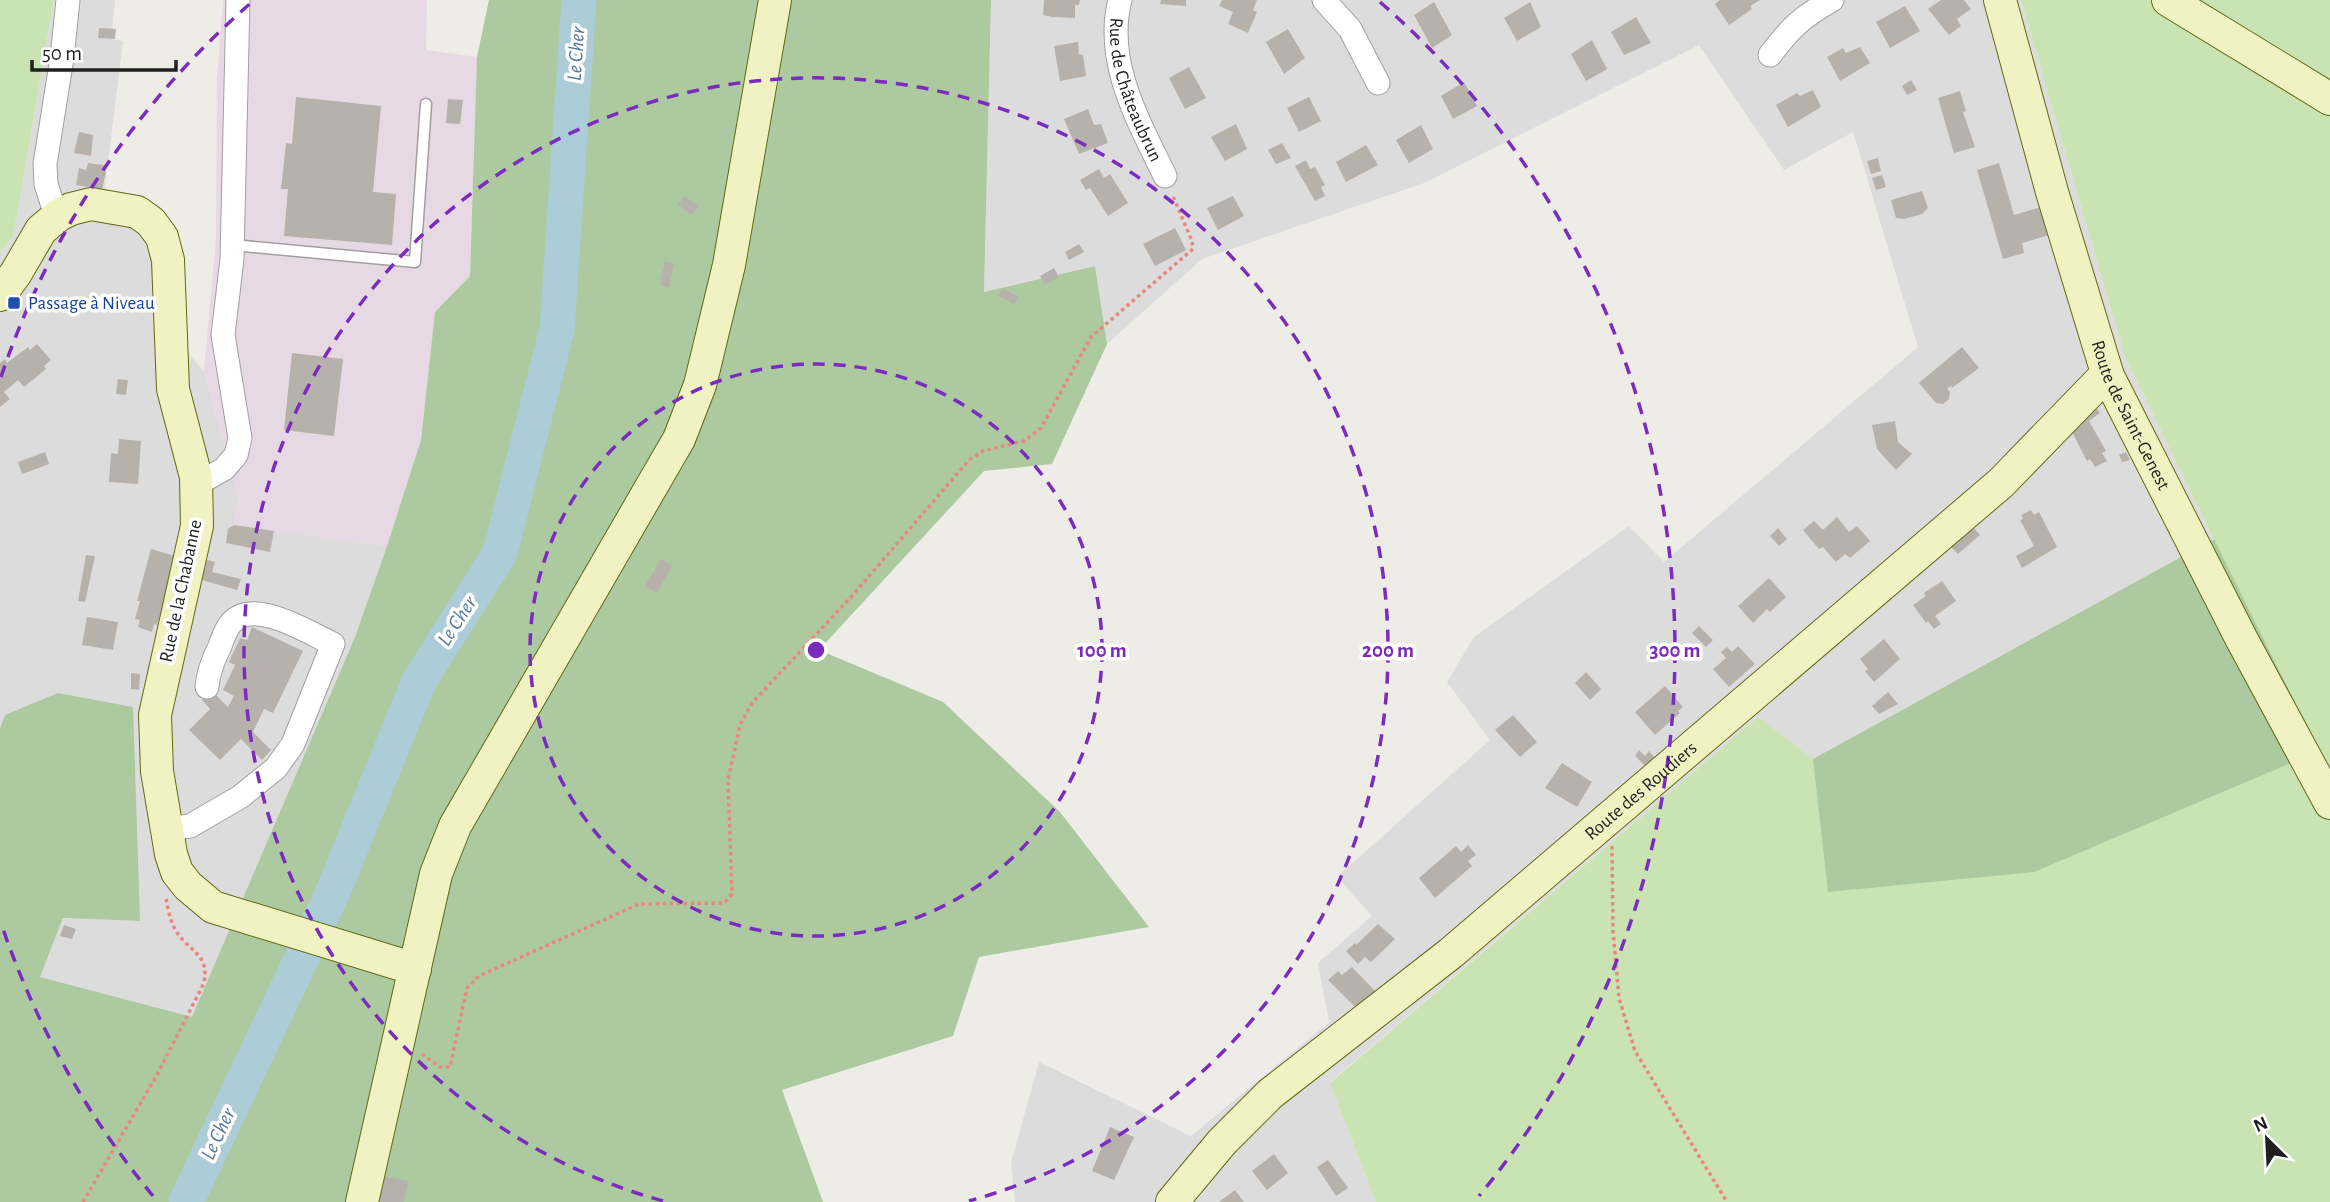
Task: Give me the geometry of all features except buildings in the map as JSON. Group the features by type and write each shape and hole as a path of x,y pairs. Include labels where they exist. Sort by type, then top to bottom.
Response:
{"street":[{"path":"0,295 41,230 59,215 46,184 45,164 62,58 68,0"},
{"path":"197,484 224,469 236,455 240,438 223,335 233,245 238,0"},
{"path":"362,1202 400,1038 403,966 455,827 679,439 700,385 729,265 775,0"},
{"name":"Rue de Châteaubrun","path":"1120,0 1116,40 1119,68 1132,106 1165,176"},
{"path":"1324,0 1350,29 1378,83"},
{"path":"1770,54 1802,17 1832,0"},
{"name":"Route de Saint-Genest","path":"2000,0 2052,192 2108,376 2241,638 2330,803"},
{"path":"2168,0 2330,99"},
{"name":"Rue de la Chabanne","path":"59,215 91,204 137,212 151,222 162,237 168,260 173,389 197,484 197,526 193,552 172,632 155,715 157,771 171,854 177,872 188,887 213,907 403,966"},
{"name":"Route des Roudiers","path":"1172,1202 1222,1142 1270,1094 1451,953 2001,483 2101,380 2108,376"},
{"path":"167,829 190,826 240,797 276,768 293,744 333,644 269,615 249,613 233,620 224,635 208,672 207,687"}],"lane":[{"path":"233,245 415,261 426,104"}],"path":[{"path":"400,1038 440,1067 450,1067 467,988 479,976 639,904 724,903 732,894 728,780 740,725 752,703 851,597 969,460 984,451 1024,441 1041,428 1091,337 1193,249 1165,176"},
{"path":"1605,821 1614,853 1613,931 1619,998 1635,1051 1727,1202"},
{"path":"83,1202 157,1075 204,983 204,962 177,932 170,918 166,885"}],"shaded area":[{"path":"54,0 115,0 111,39 123,41 104,194 158,204 173,225 184,252 187,352 204,371 239,499 234,524 387,546 355,637 192,1018 40,977 63,918 140,921 5,715 0,728 0,252 13,237"},
{"path":"223,0 427,0 426,50 477,57 470,276 435,312 421,440 387,546 234,525 239,499 204,371 216,238 217,78"},
{"path":"991,0 2021,0 2125,357 2214,539 1813,759 1758,717 1330,1082 1376,1202 1015,1202 1011,1163 1039,1062 1191,1136 1329,1022 1318,963 1372,916 1337,877 1490,740 1447,682 1474,637 1629,526 1664,562 1918,347 1853,132 1784,170 1699,45 1424,183 1202,259 1107,344 1095,266 984,292"}],"green space":[{"path":"0,0 54,0 13,237 0,252"},
{"path":"489,0 991,0 984,292 1095,266 1107,344 1052,464 984,471 819,650 943,702 1060,812 1149,927 979,957 953,1036 782,1090 823,1202 0,1202 0,728 5,715 58,693 133,707 140,921 63,918 40,977 192,1017 355,637 387,546 421,440 435,312 470,276 477,57"},
{"path":"2021,0 2330,0 2330,1202 1376,1202 1330,1083 1758,717 1813,759 2214,539 2125,357"},
{"path":"2214,539 2319,751 2034,872 1828,892 1813,759"}],"waterway":[{"name":"Le Cher","path":"186,1202 332,894 419,681 500,553 557,329 579,0"}],"place":[{"name":"Passage à Niveau","path":"14,303"}]}
